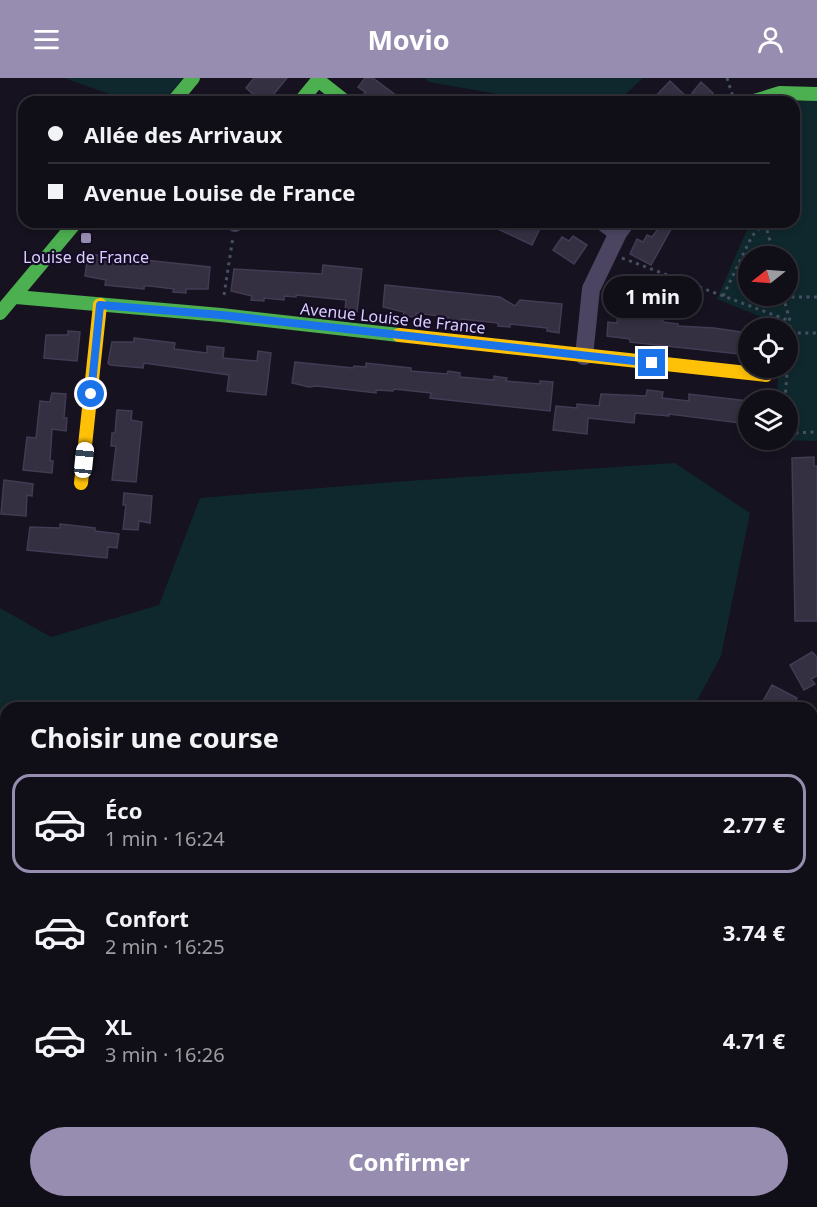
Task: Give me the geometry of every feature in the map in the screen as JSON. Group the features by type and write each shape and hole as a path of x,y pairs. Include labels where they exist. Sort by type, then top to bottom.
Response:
{"street":[{"path":"178,96 193,78"},
{"path":"305,96 318,80 338,96"},
{"path":"761,96 779,85 817,94"},
{"path":"0,313 16,297 71,228"},
{"path":"584,356 591,289 622,228"},
{"name":"Avenue Louise de France","path":"16,297 221,315 738,372"},
{"path":"81,483 100,305"}],"path":[{"path":"727,78 733,96"},
{"path":"221,315 234,228"},
{"path":"723,296 752,236 759,228"},
{"path":"767,228 771,246"},
{"path":"609,253 782,318"},
{"path":"798,296 817,297"},
{"path":"798,333 817,333"},
{"path":"798,433 817,432"}],"green space":[{"path":"64,78 183,78 169,96 115,96"},
{"path":"425,78 643,78 624,96 509,96 429,82"},
{"path":"817,99 817,441 798,440 798,390 777,390 778,378 798,378 798,318 764,318 717,299 738,250 738,306 798,306 798,246 740,246 749,228 800,228 800,101"},
{"path":"675,463 750,513 721,656 696,702 0,702 0,608 51,637 159,605 200,498"}],"building":[{"path":"254,78 287,78 274,96 255,96 246,88"},
{"path":"365,78 373,78 397,96 363,96 365,92 358,87"},
{"path":"670,81 686,96 656,96"},
{"path":"701,82 713,93 710,96 696,96 692,93"},
{"path":"496,228 540,228 532,245"},
{"path":"659,228 672,228 651,265 630,254 637,239 643,242 647,235 652,237"},
{"path":"573,236 587,245 574,264 553,250 562,237 569,241"},
{"path":"88,254 210,267 208,289 186,289 186,293 150,286 144,286 144,289 105,285 106,280 85,276"},
{"path":"323,265 362,269 357,312 345,310 346,300 296,295 296,297 284,296 284,300 264,298 264,301 251,300 252,296 231,291 234,269 322,274"},
{"path":"385,285 500,297 515,306 520,300 562,304 559,333 547,331 547,328 510,324 510,327 498,326 498,323 461,319 460,322 448,321 448,317 416,313 416,317 403,316 404,312 383,307"},
{"path":"618,312 645,315 645,318 663,320 663,322 678,324 678,326 738,332 738,354 630,342 630,339 607,336 608,322 617,323"},
{"path":"68,331 80,332 77,361 44,358 46,335 68,335"},
{"path":"134,338 175,343 174,349 207,353 207,346 224,348 223,358 257,361 258,351 271,353 266,395 227,391 229,375 144,363 143,368 110,365 108,363 112,342 134,342"},
{"path":"295,362 353,368 354,366 366,367 366,363 411,368 411,371 447,374 448,371 460,373 460,377 494,380 494,376 507,378 506,381 540,384 540,381 553,382 550,411 430,398 431,393 394,389 393,391 376,390 376,393 309,387 292,383"},
{"path":"647,390 663,392 662,398 689,401 689,394 738,400 738,423 669,414 669,416 635,413 634,423 588,418 587,434 553,430 556,406 577,408 577,404 599,406 601,394 646,396"},
{"path":"52,393 66,394 64,418 67,418 66,431 52,429 50,461 53,461 52,473 23,470 27,437 36,438 40,401 50,402"},
{"path":"117,410 132,411 131,420 142,422 136,482 112,480 116,446 111,446 112,433 115,433"},
{"path":"814,457 814,466 817,466 817,621 795,621 792,458"},
{"path":"4,480 33,484 32,496 27,495 26,516 1,514"},
{"path":"124,493 152,496 150,523 139,521 138,530 123,529 126,505 123,505"},
{"path":"60,524 95,528 95,531 119,534 117,548 108,547 107,558 27,550 30,527 60,528"},
{"path":"812,652 817,657 817,676 811,679 815,684 804,690 790,665"},
{"path":"772,685 797,698 795,702 762,702"}],"traffic: fast":[{"path":"178,96 193,78"},
{"path":"305,96 318,80 338,96"},
{"path":"770,96 780,93 817,94"},
{"path":"0,313 71,228"},
{"path":"16,297 221,315 399,335"}],"traffic: slow":[{"path":"81,483 100,305"},
{"path":"399,335 738,372"}],"place":[{"name":"Louise de France","path":"86,238"}],"route":[{"path":"91,394 100,305 221,315 652,363"}]}
